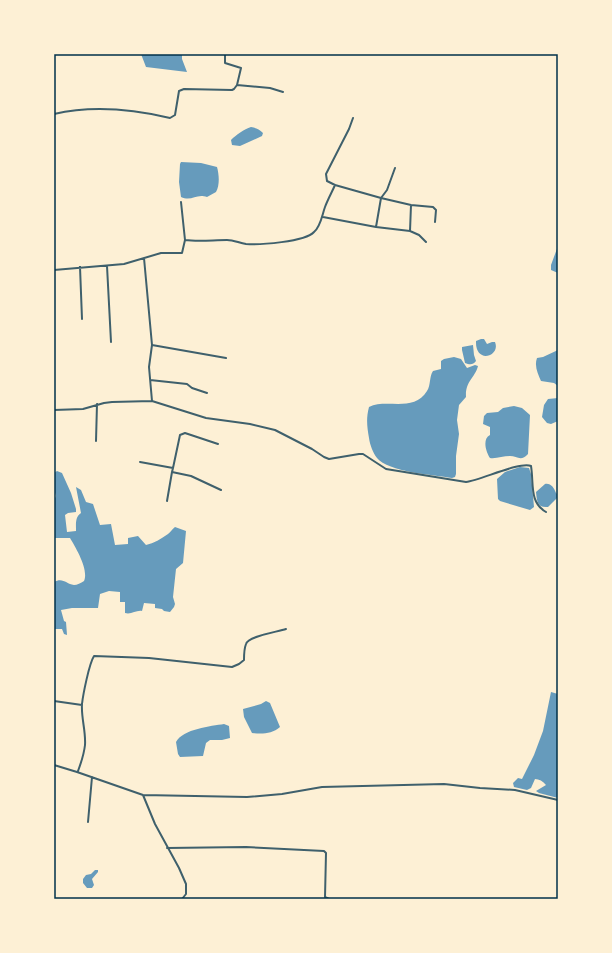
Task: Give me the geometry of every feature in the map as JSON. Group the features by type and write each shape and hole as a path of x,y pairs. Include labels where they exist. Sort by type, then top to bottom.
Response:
{"street":[{"path":"54,114 85,109 111,109 142,112 170,118 175,115 179,91 184,89 234,89 237,85 241,68 225,63 225,54"},
{"path":"237,85 270,88 283,92"},
{"path":"353,118 326,174 328,182 381,198 411,205 434,207 436,210 435,222"},
{"path":"376,227 381,198 387,190 395,168"},
{"path":"185,240 202,242 228,240 245,244 285,242 305,238 314,232 322,217 335,184"},
{"path":"54,270 124,264 161,253 182,253 185,240 181,202"},
{"path":"410,231 411,205"},
{"path":"322,217 376,227 410,231 419,235 426,242"},
{"path":"144,258 152,345 149,367 152,401"},
{"path":"107,266 111,342"},
{"path":"80,267 82,319"},
{"path":"152,345 226,358"},
{"path":"150,380 187,384 192,388 207,392"},
{"path":"54,410 83,408 112,402 152,401 206,418 250,424 275,430 329,459 363,454 386,469 466,482 528,464 531,466 536,505 546,512"},
{"path":"96,441 98,404"},
{"path":"167,501 180,435 185,433 218,444"},
{"path":"140,462 173,468"},
{"path":"172,472 191,476 221,490"},
{"path":"78,772 85,744 82,705 90,666 94,656 155,658 232,667 244,660 246,644 248,641 257,636 286,630"},
{"path":"54,701 82,705"},
{"path":"54,765 143,795 247,797 282,794 322,787 444,784 515,790 558,800"},
{"path":"88,822 92,777"},
{"path":"143,795 155,824 186,884 186,894 182,899"},
{"path":"167,848 246,847 324,851 326,854 325,897 329,899"}],"water":[{"path":"141,54 182,54 182,59 187,72 146,67"},
{"path":"251,127 262,132 262,136 240,146 232,145 231,140 233,138"},
{"path":"181,162 201,163 217,167 219,180 216,192 207,197 200,196 188,199 181,197 179,182"},
{"path":"558,246 558,273 551,270 551,265"},
{"path":"484,339 487,344 495,342 496,347 494,351 487,356 483,356 477,349 476,341"},
{"path":"473,345 476,361 471,364 465,363 462,347"},
{"path":"558,350 558,386 554,383 541,381 536,364 537,358 543,357"},
{"path":"454,357 461,359 467,368 475,365 478,366 467,387 466,397 459,405 457,420 459,434 455,477 452,478 401,470 383,463 377,458 370,443 367,422 369,407 383,404 415,402 427,391 433,371 441,369 441,361"},
{"path":"558,398 558,421 551,424 547,423 542,417 544,405 548,399"},
{"path":"514,406 522,408 530,415 528,454 523,458 510,456 490,458 485,442 490,435 490,427 483,424 484,416 487,413 498,412 503,408"},
{"path":"520,467 529,468 531,474 534,507 530,510 500,501 498,499 497,479 505,472"},
{"path":"57,471 62,473 76,509 76,512 65,515 67,532 76,531 77,519 81,513 76,487 81,490 86,502 93,504 100,525 111,524 115,545 128,544 128,538 138,536 146,545 157,541 175,527 186,531 183,563 176,569 173,597 175,604 170,612 155,608 155,604 144,603 142,611 125,613 125,602 120,602 120,592 109,591 100,594 98,608 72,608 61,610 64,621 66,622 67,635 64,634 62,629 54,629 54,582 62,580 75,585 84,581 85,576 81,559 70,538 54,538 54,501 56,496 54,489 54,473"},
{"path":"545,484 552,486 558,495 558,497 548,507 544,507 538,503 536,495 536,492"},
{"path":"551,692 558,694 558,798 536,791 546,785 544,782 539,780 535,779 531,788 527,790 514,787 513,783 518,778 522,779 534,755 543,731"},
{"path":"266,701 270,703 280,727 267,733 252,733 244,717 243,709"},
{"path":"224,724 229,726 230,738 210,740 206,743 203,756 180,757 176,742 185,734 198,729"},
{"path":"95,870 98,870 98,872 92,879 94,885 92,888 87,888 83,883 83,879 86,875 91,874"}]}
